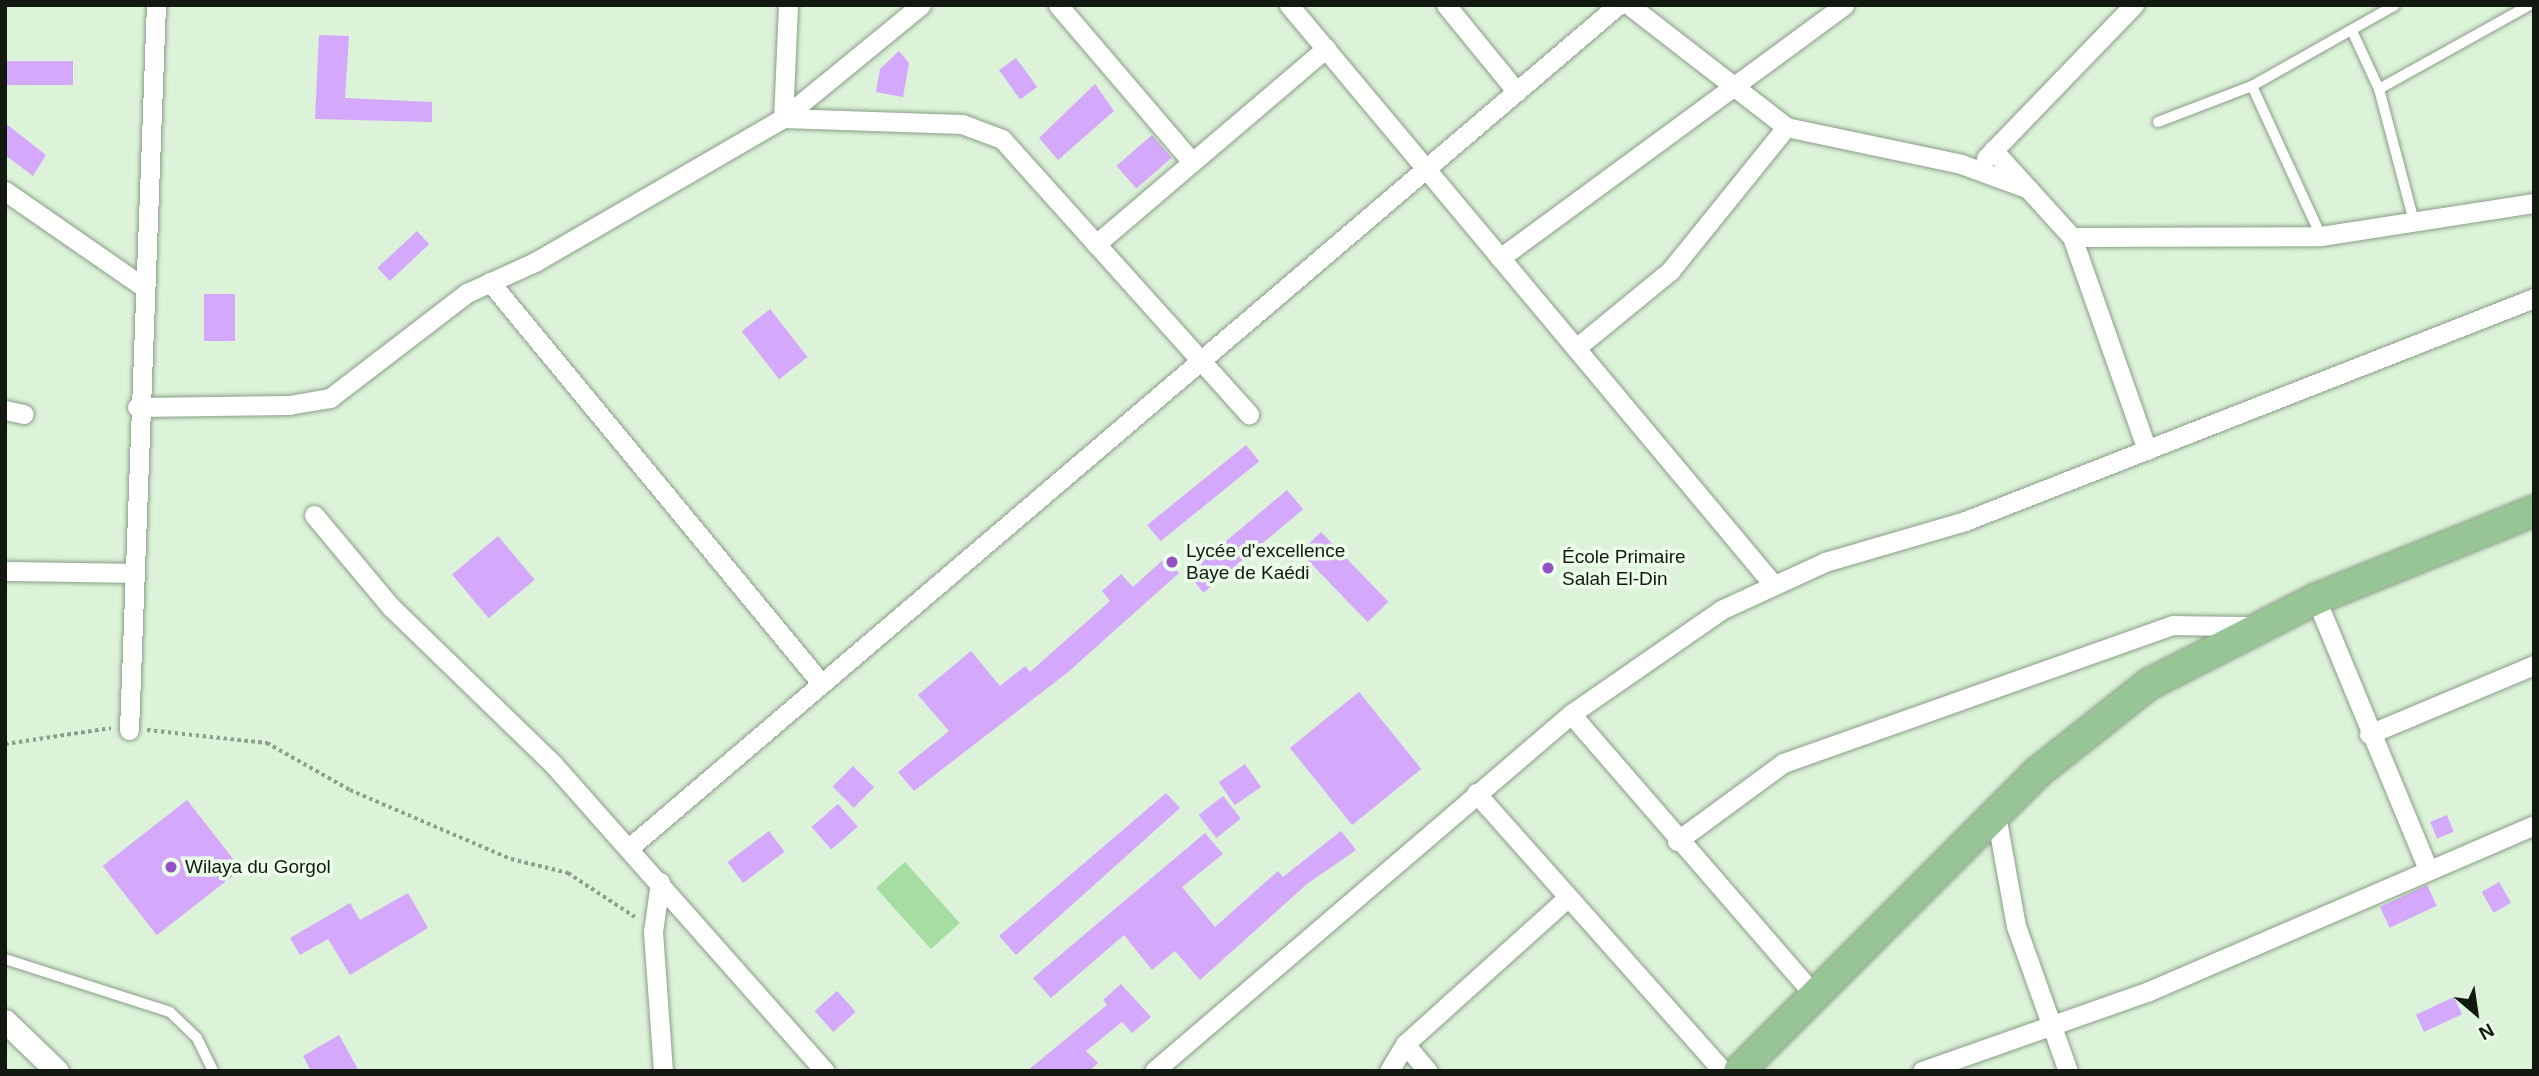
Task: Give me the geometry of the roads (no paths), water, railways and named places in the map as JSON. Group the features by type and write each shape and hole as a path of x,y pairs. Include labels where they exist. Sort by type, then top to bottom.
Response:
{"main road":[{"path":"1739,1071 2076,737 2149,684 2258,626 2316,599 2534,511"}],"street":[{"path":"129,730 130,573 156,5"},
{"path":"783,118 788,5"},
{"path":"137,407 289,405 330,398 450,304 783,118 921,5"},
{"path":"1058,5 1192,162"},
{"path":"1289,5 1773,584"},
{"path":"1446,5 1517,92"},
{"path":"1629,5 1786,127 1975,169 2029,190"},
{"path":"1500,258 1844,5"},
{"path":"1975,169 2134,5"},
{"path":"630,847 1517,92 1610,8"},
{"path":"1096,244 1326,48"},
{"path":"783,118 985,129 1002,139 1249,414"},
{"path":"1576,348 1687,253 1786,127"},
{"path":"1993,150 2072,237 2147,450"},
{"path":"5,191 145,288"},
{"path":"2072,237 2322,236 2414,225 2534,203"},
{"path":"490,282 821,683"},
{"path":"1154,1071 1571,714 1680,635 1773,584 1825,562 1965,521 2534,298"},
{"path":"314,515 391,607 630,847 825,1071"},
{"path":"5,571 130,573"},
{"path":"2316,599 2369,734 2428,870"},
{"path":"1677,841 1783,763 2173,625 2258,626"},
{"path":"2369,734 2534,665"},
{"path":"1571,714 1677,841 1815,996"},
{"path":"1476,793 1723,1071"},
{"path":"1996,815 2017,926 2068,1071"},
{"path":"1922,1071 2052,1022 2149,991 2534,825"},
{"path":"660,882 653,932 663,1071"},
{"path":"1389,1071 1405,1044 1567,898"},
{"path":"5,1021 57,1071"},
{"path":"1405,1044 1428,1071"}],"lane":[{"path":"2158,122 2252,86 2353,33 2395,5"},
{"path":"2379,89 2530,5"},
{"path":"2353,33 2379,89 2414,225"},
{"path":"2252,86 2322,236"},
{"path":"5,959 170,1012 197,1038 213,1071"}],"place":[{"name":"Lycée d'excellence Baye de Kaédi","path":"1172,562"},
{"name":"École Primaire Salah El-Din","path":"1548,568"},
{"name":"Wilaya du Gorgol","path":"171,867"}]}
